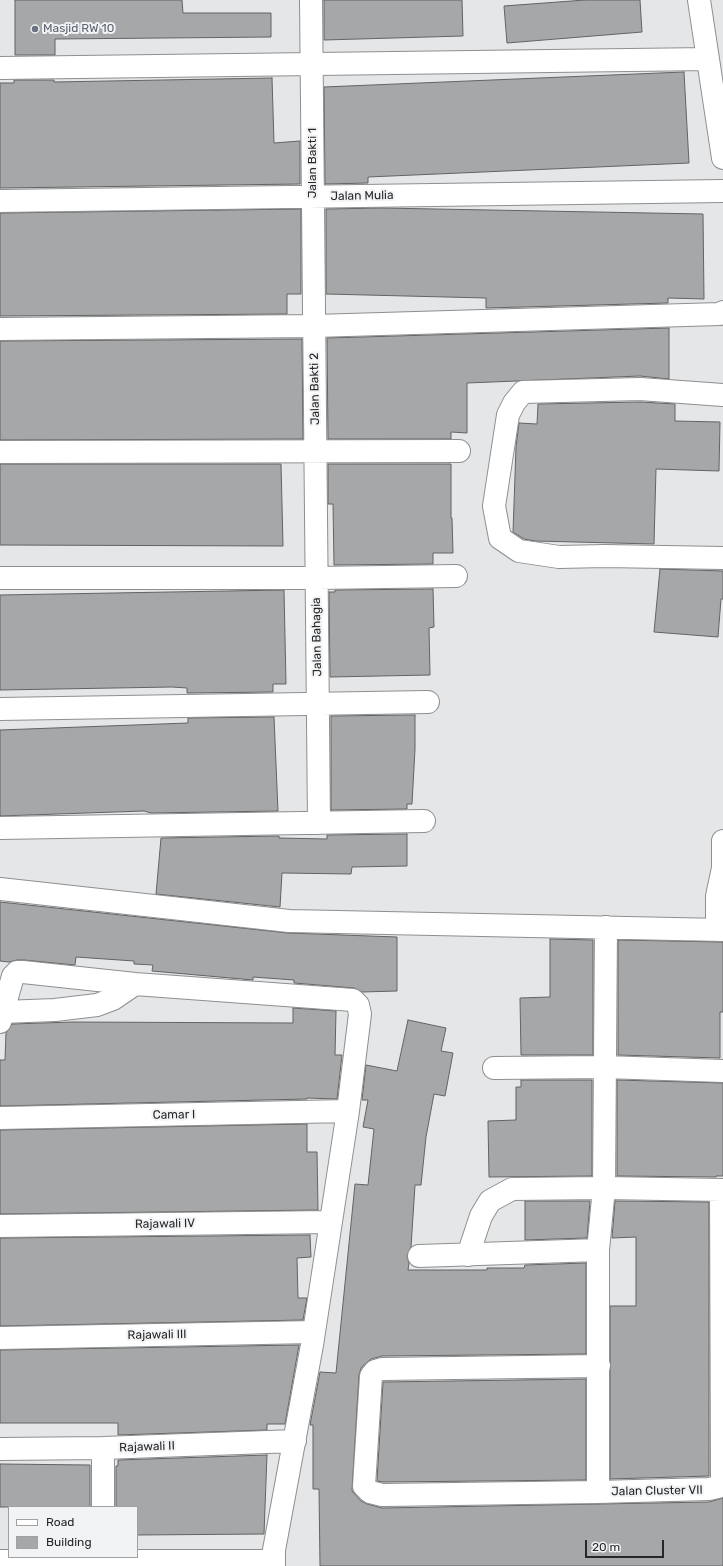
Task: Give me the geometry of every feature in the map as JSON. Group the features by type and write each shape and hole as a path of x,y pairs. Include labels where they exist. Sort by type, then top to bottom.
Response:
{"street":[{"name":"Jalan Bakti 1","path":"311,0 314,326"},
{"path":"699,0 723,158"},
{"path":"0,68 708,59"},
{"name":"Jalan Mulia","path":"0,201 723,191"},
{"path":"0,329 314,326 720,314 723,312"},
{"name":"Jalan Bakti 2","path":"314,326 315,452"},
{"path":"723,395 640,389 523,392 514,403 508,415 494,506 500,538 519,551 559,557 605,556 723,558"},
{"path":"0,452 459,451"},
{"name":"Jalan Bahagia","path":"315,452 319,823"},
{"path":"0,578 316,578 456,576"},
{"path":"0,709 428,702"},
{"path":"0,828 424,821"},
{"path":"0,889 289,921 720,930 717,896 722,875 723,840"},
{"path":"598,1492 598,1250 604,1188 606,928"},
{"path":"0,1562 104,1561 274,1564 274,1550 314,1332 348,1111 360,1014 358,1005 353,1000 134,984 17,972 13,976 2,1017 97,1005 113,999 134,984"},
{"path":"494,1068 605,1067 723,1071"},
{"name":"Camar I","path":"0,1118 348,1111"},
{"path":"468,1255 482,1216 490,1201 512,1189 604,1188 722,1190"},
{"name":"Jalan Cluster VII","path":"599,1366 382,1369 375,1371 371,1376 364,1486 370,1492 382,1495 598,1492 709,1489 718,1487 722,1482 722,1190"},
{"name":"Rajawali IV","path":"0,1226 330,1222"},
{"path":"419,1256 598,1250"},
{"name":"Rajawali III","path":"0,1338 314,1332"},
{"name":"Rajawali II","path":"0,1449 103,1448 295,1441"},
{"path":"103,1448 103,1506"}],"building":[{"path":"15,0 182,0 183,13 271,13 271,37 55,39 55,55 15,55"},
{"path":"324,0 462,0 463,36 324,40"},
{"path":"585,0 640,0 642,32 507,43 504,6"},
{"path":"684,72 689,163 368,177 368,183 325,184 324,87"},
{"path":"272,78 274,143 300,141 300,184 0,188 0,83 14,83 14,80 54,80 54,82"},
{"path":"382,208 703,214 704,299 668,298 668,303 486,308 486,298 326,294 326,209"},
{"path":"301,209 301,294 287,294 287,314 0,316 0,213"},
{"path":"669,328 669,379 640,376 467,383 467,433 451,432 451,439 328,439 327,338"},
{"path":"302,339 303,439 0,440 0,341"},
{"path":"640,402 675,404 675,421 720,422 719,471 656,469 654,544 535,541 524,539 513,532 516,447 519,423 537,424 538,404"},
{"path":"0,464 281,464 283,546 0,545"},
{"path":"328,464 451,464 451,518 453,553 433,553 433,564 334,565 333,504 328,504"},
{"path":"660,569 723,571 723,599 721,599 718,637 654,632"},
{"path":"433,589 434,627 429,628 430,675 330,677 329,592 335,592 335,590"},
{"path":"284,590 286,684 273,684 273,692 187,693 187,688 172,687 0,690 0,595"},
{"path":"415,715 412,804 407,804 407,809 331,810 331,716"},
{"path":"274,717 278,811 151,813 144,811 0,816 0,730 188,723 188,718"},
{"path":"407,834 407,866 352,867 351,874 282,873 280,907 156,894 161,838 279,836 279,838 327,839 327,835"},
{"path":"0,902 288,933 397,937 397,991 362,992 354,988 294,983 294,980 253,977 253,980 152,971 153,965 134,964 134,961 76,957 75,965 24,960 9,962 0,961"},
{"path":"550,939 593,940 593,1055 521,1055 520,998 550,997"},
{"path":"618,940 723,942 723,1012 720,1012 720,1058 618,1055"},
{"path":"293,1008 336,1011 335,1055 342,1055 337,1099 307,1098 0,1106 0,1060 5,1060 6,1033 12,1024 73,1022 293,1023"},
{"path":"408,1020 446,1028 441,1051 453,1053 445,1096 434,1094 426,1137 421,1185 415,1185 411,1247 407,1256 409,1263 408,1270 487,1270 487,1268 524,1268 525,1265 586,1263 586,1354 382,1356 371,1359 361,1368 359,1375 352,1491 361,1501 382,1508 709,1502 723,1498 723,1566 320,1566 319,1489 313,1489 313,1425 310,1425 320,1372 336,1373 355,1184 368,1185 374,1129 363,1127 368,1100 362,1100 366,1065 397,1071"},
{"path":"521,1080 592,1080 592,1176 489,1177 488,1121 516,1120 516,1087 521,1087"},
{"path":"617,1080 723,1083 723,1176 617,1176"},
{"path":"307,1124 307,1152 317,1152 318,1210 0,1214 0,1130"},
{"path":"525,1201 590,1201 587,1238 525,1240"},
{"path":"615,1201 709,1202 709,1476 610,1479 610,1306 636,1306 636,1237 612,1238"},
{"path":"310,1235 311,1257 297,1258 298,1298 307,1298 303,1320 0,1326 0,1238"},
{"path":"299,1345 285,1424 267,1424 267,1430 118,1435 118,1423 0,1423 0,1350"},
{"path":"586,1379 586,1480 377,1481 383,1382"},
{"path":"267,1455 264,1534 138,1535 138,1506 116,1506 116,1466 118,1466 118,1460"},
{"path":"0,1464 90,1465 90,1506 0,1507"}],"place":[{"name":"Masjid RW 10","path":"35,29"}]}
